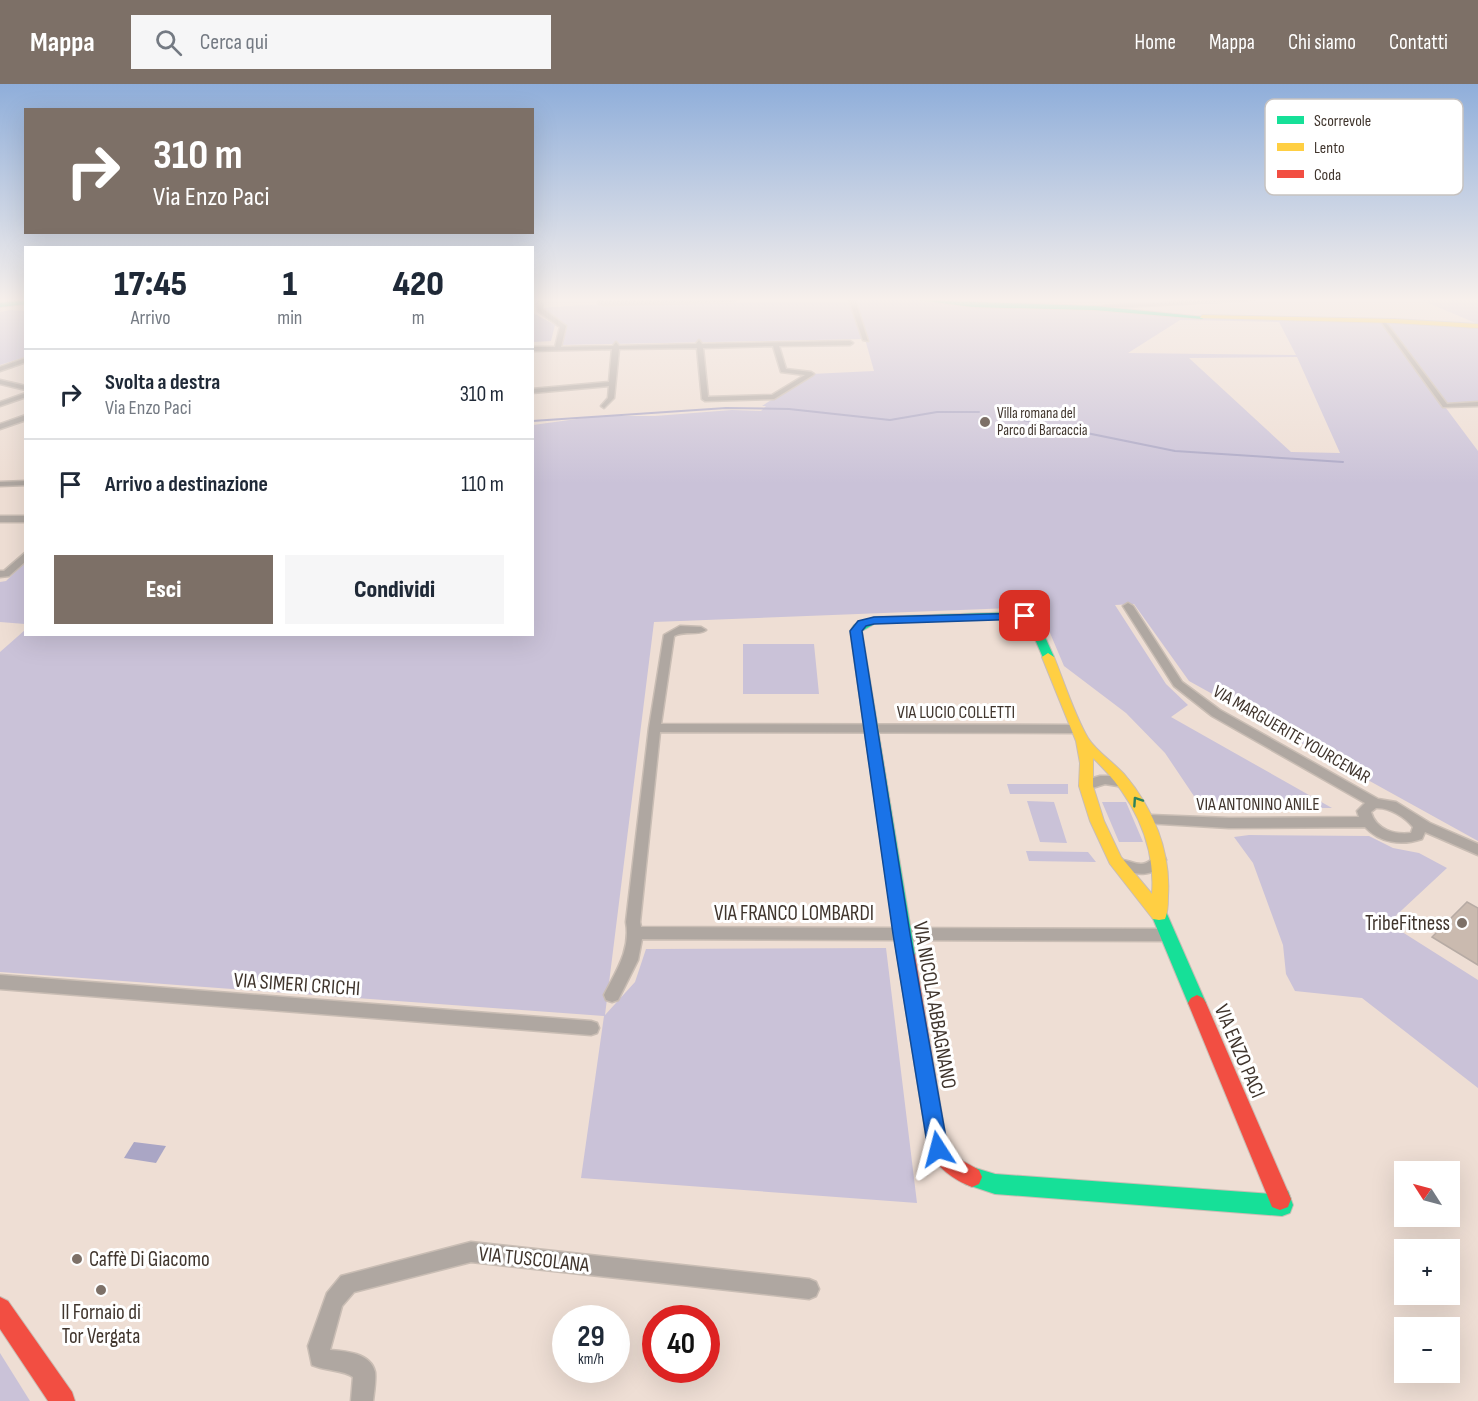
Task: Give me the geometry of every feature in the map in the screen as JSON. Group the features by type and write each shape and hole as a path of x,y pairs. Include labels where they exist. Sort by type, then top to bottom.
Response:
{"street":[{"path":"0,369 22,361"},
{"path":"604,406 610,399 615,361"},
{"path":"701,361 705,399 774,398 811,374"},
{"path":"781,361 783,371 819,375"},
{"path":"1412,361 1445,406 1478,404"},
{"path":"0,382 24,388"},
{"path":"534,391 613,384"},
{"path":"0,404 24,396"},
{"path":"0,427 24,418"},
{"path":"0,484 24,483"},
{"path":"0,519 24,519"},
{"path":"0,574 6,574 24,557"},
{"name":"VIA MARGUERITE YOURCENAR","path":"1128,606 1178,684 1198,701 1377,804"},
{"name":"VIA ENZO PACI","path":"862,624 874,620 1019,615 1033,621 1080,735 1087,764 1086,786 1096,821 1115,860 1159,914 1282,1205"},
{"name":"VIA NICOLA ABBAGNANO","path":"862,624 856,631 870,730 938,1149 946,1162 959,1172 994,1184 1282,1205"},
{"path":"612,995 627,969 637,933 633,922 655,728 669,635 680,629 701,630"},
{"name":"VIA LUCIO COLLETTI","path":"655,728 1080,735"},
{"name":"VIA ENZO PACI","path":"1080,735 1107,760 1150,820 1160,860 1163,894 1159,914"},
{"path":"1086,786 1098,780 1115,780 1124,783"},
{"path":"1367,822 1364,816 1365,808 1377,804 1399,808 1417,822 1478,850"},
{"name":"VIA ANTONINO ANILE","path":"1150,820 1241,823 1367,822 1382,833 1402,839 1417,836 1420,827 1417,822"},
{"path":"1115,860 1141,870 1156,865 1160,860"},
{"name":"VIA FRANCO LOMBARDI","path":"637,933 1168,935"},
{"name":"VIA SIMERI CRICHI","path":"0,982 591,1028"},
{"name":"VIA TUSCOLANA","path":"363,1401 364,1372 352,1363 326,1360 320,1356 319,1346 334,1300 348,1283 374,1275 471,1252 809,1289"},
{"path":"0,1309 63,1401"}],"shaded area":[{"path":"871,361 1193,361 1291,452 1340,453 1299,361 1411,361 1478,451 1478,841 1189,681 1134,604 1115,605 1166,684 1188,705 1171,717 1332,808 1202,808 1165,753 1126,713 1064,666 1039,607 654,622 605,1015 635,982 646,949 886,948 917,1203 581,1178 604,1016 0,972 0,652 24,631 24,636 534,636 534,425 599,416 655,416 732,410 761,411 766,406 762,406 811,374 874,371"},
{"path":"1414,361 1478,361 1478,402 1445,403"},
{"path":"24,564 24,624 0,622 0,582 6,581"},
{"path":"743,644 814,644 819,694 743,694"},
{"path":"1007,784 1068,784 1068,794 1010,794"},
{"path":"1027,801 1054,802 1067,843 1040,842"},
{"path":"1102,802 1126,802 1143,842 1119,842"},
{"path":"1249,835 1369,836 1393,848 1419,853 1447,868 1388,923 1478,980 1478,1088 1362,998 1295,991 1286,974 1283,945 1253,863 1234,837"},
{"path":"1026,851 1088,852 1096,862 1029,861"},
{"path":"134,1142 166,1146 156,1163 124,1158"},
{"path":"0,1353 30,1401 0,1401"}],"building":[{"name":"TribeFitness","path":"1467,902 1478,908 1478,965 1432,937"}],"waterway":[{"path":"534,421 726,408 789,409 890,420 937,412 979,412"},
{"path":"1003,416 1175,451 1343,462"}],"traffic: fast":[{"path":"906,955 856,631 858,627 874,620 1019,615 1033,621 1048,657"},
{"path":"1159,914 1197,1003"},
{"path":"972,1177 995,1184 1282,1205 1280,1199"}],"traffic: slow":[{"path":"1048,657 1083,741 1087,763 1086,786 1097,821 1115,860 1159,914 1161,887 1159,862 1146,817 1120,778 1083,741"}],"traffic: jam":[{"path":"906,955 938,1149 956,1168 972,1177"},
{"path":"1197,1003 1280,1199"},
{"path":"0,1309 63,1401"}],"place":[{"name":"Villa romana del Parco di Barcaccia","path":"985,422"},
{"name":"TribeFitness","path":"1462,923"},
{"name":"Caffè Di Giacomo","path":"77,1259"},
{"name":"Il Fornaio di Tor Vergata","path":"101,1290"}],"route":[{"path":"938,1149 902,934 856,631 862,624 874,620 1025,616"}]}
